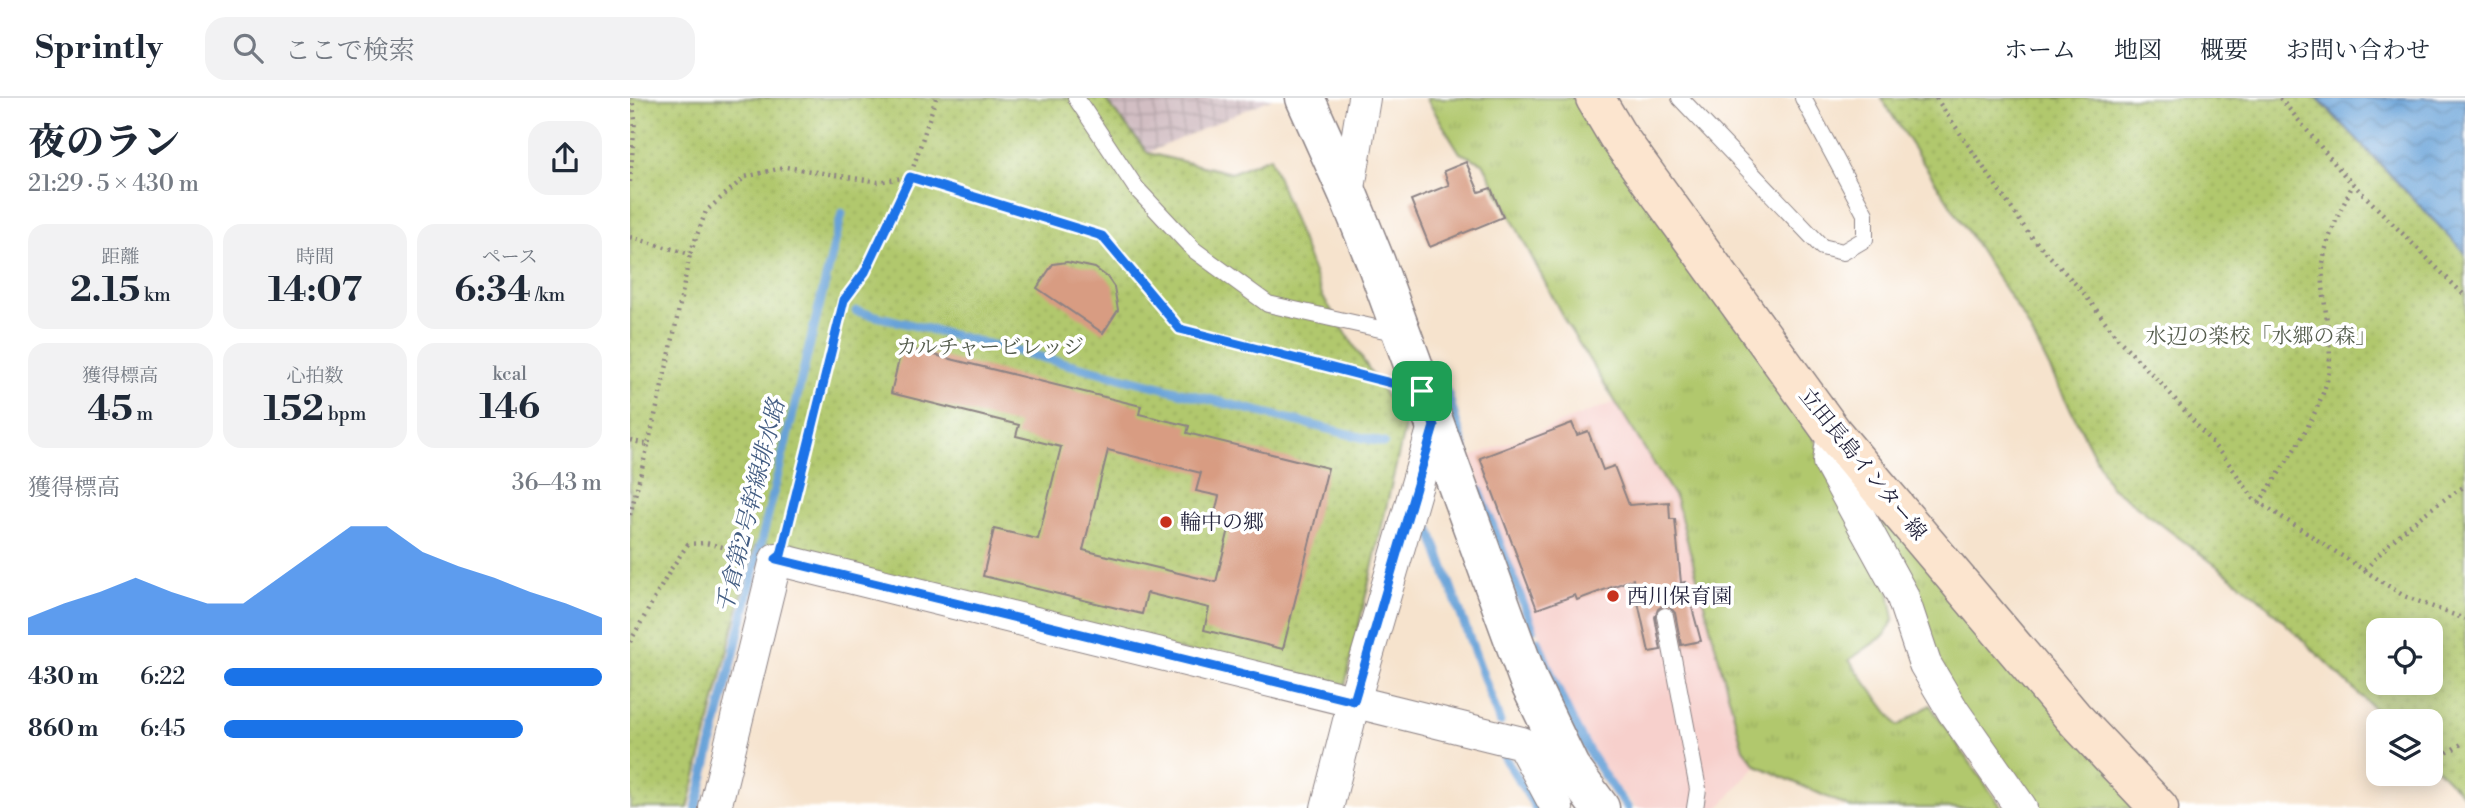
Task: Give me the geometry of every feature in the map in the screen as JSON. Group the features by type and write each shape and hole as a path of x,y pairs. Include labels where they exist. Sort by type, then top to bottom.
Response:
{"main road":[{"name":"立田長島インター線","path":"1595,98 1617,135 1833,433 2073,717 2159,808"}],"street":[{"path":"1305,98 1348,194 1529,682 1570,767 1600,808"},
{"path":"1348,194 1364,98"},
{"path":"1327,808 1354,701 1434,426"},
{"path":"1833,433 1829,462 1902,595 1925,664 1953,711 2021,808"},
{"path":"715,808 776,559 1522,743 1557,808"}],"lane":[{"path":"1076,98 1136,188 1194,250 1268,304 1401,333"},
{"path":"1680,98 1822,247 1843,252 1865,239 1865,214 1803,98"},
{"path":"1665,616 1698,789 1695,808"}],"path":[{"path":"630,182 635,120 632,98"},
{"path":"776,559 781,555 844,300 865,272 910,177 936,98"},
{"path":"1936,98 2029,234 2082,291 2120,341 2169,392 2227,461 2254,499 2404,596 2465,619"},
{"path":"2280,98 2353,184 2465,296"},
{"path":"630,515 671,348 690,254 706,211 745,177 786,167 878,181 910,177 1102,236 1180,329 1422,391"},
{"path":"2259,503 2293,452 2327,380 2329,345 2323,300 2323,261 2353,184"},
{"path":"630,237 690,254"},
{"path":"630,440 648,445"},
{"path":"2365,570 2387,544 2421,514 2465,486"},
{"path":"630,642 688,544 706,542 745,552"},
{"path":"2443,755 2465,742"}],"shaded area":[{"path":"1104,98 1273,98 1147,153"},
{"name":"西川保育園","path":"1615,402 1676,499 1743,749 1756,765 1719,808 1636,808 1613,781 1585,738 1563,694 1470,457"}],"green space":[{"name":"カルチャービレッジ","path":"630,98 1104,98 1148,153 1231,173 1270,157 1323,297 1405,426 1344,690 754,546 688,808 630,808"},
{"path":"1426,98 1587,98 1809,425 1829,478 1887,580 1894,619 1885,635 1849,660 1898,726 1930,705 2002,808 1851,808 1756,765 1743,749 1676,499 1565,321 1483,163 1460,153"},
{"name":"水辺の楽校「水郷の森」","path":"1881,98 2316,98 2465,253 2465,797 2443,774 2443,709 2375,709 2258,597 2110,486 2025,320"},
{"path":"1841,463 2143,808 2033,808 1952,697"}],"water":[{"path":"2318,98 2465,98 2465,253"}],"building":[{"path":"1466,162 1479,192 1491,188 1503,217 1430,247 1411,200 1449,185 1444,171"},
{"path":"1067,262 1095,268 1107,277 1114,287 1118,310 1103,333 1037,288 1053,264"},
{"path":"902,347 1141,406 1139,414 1189,426 1187,433 1328,468 1283,649 1204,630 1209,608 1147,593 1142,614 983,576 994,529 1038,539 1061,447 1016,436 1019,425 891,393","holes":["1108,450 1201,473 1196,491 1219,496 1214,517 1231,521 1216,582 1083,550"]},
{"path":"1572,423 1577,435 1588,431 1603,470 1614,466 1629,505 1669,502 1670,519 1675,519 1681,583 1685,582 1701,641 1681,645 1675,613 1669,606 1662,606 1655,617 1661,650 1649,652 1633,579 1577,600 1575,595 1537,609 1480,458"}],"waterway":[{"name":"千倉第2号幹線排水路","path":"696,808 842,213"},
{"path":"856,311 1384,443"},
{"path":"1434,369 1448,395 1466,454"},
{"path":"1479,490 1533,629"},
{"path":"1429,527 1500,722"},
{"path":"1538,641 1556,686 1587,749 1628,808"},
{"path":"1502,753 1536,808"}],"place":[{"name":"輪中の郷","path":"1166,522"},
{"name":"西川保育園","path":"1613,596"}],"route":[{"path":"910,177 1102,236 1180,329 1422,391 1434,426 1354,701 776,559 781,555 844,300 865,272 910,177"}]}
